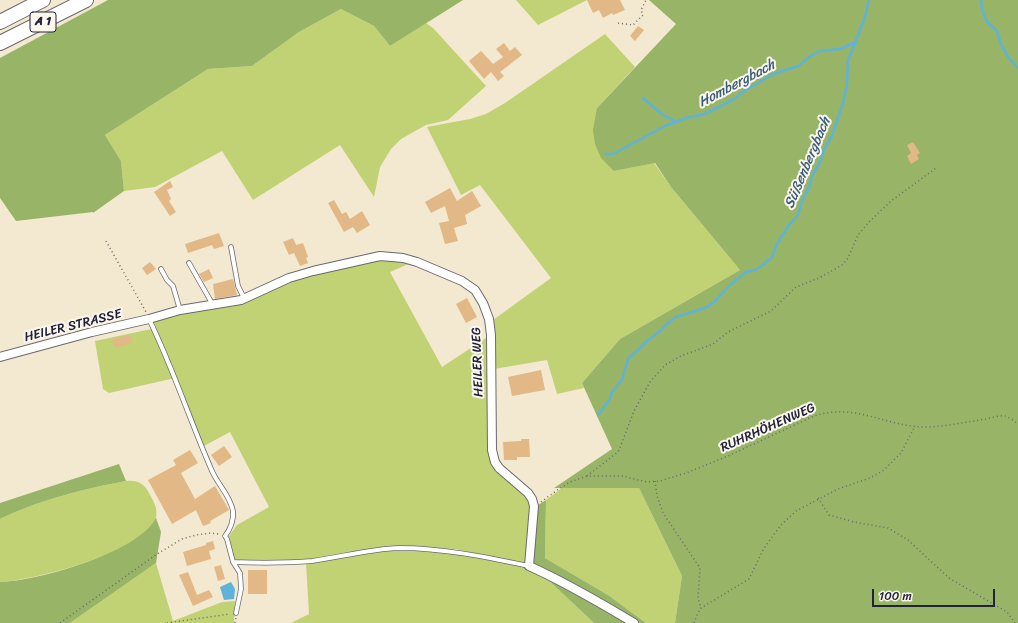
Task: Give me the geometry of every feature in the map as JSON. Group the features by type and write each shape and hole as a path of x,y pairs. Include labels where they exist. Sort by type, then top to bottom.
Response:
{"highway":[{"name":"A 1","path":"0,22 43,0"},
{"name":"A 1","path":"0,43 86,0"}],"street":[{"name":"HEILER WEG","path":"151,318 180,310 244,299 289,278 380,256 403,258 417,262 462,281 474,290 483,303 489,319 491,335 492,450 495,462 499,468 528,493 534,506"},
{"name":"HEILER STRASSE","path":"0,358 92,332 151,318"},
{"path":"534,506 529,566 548,574 634,623"}],"lane":[{"path":"231,247 238,286 244,299"},
{"path":"189,263 213,305"},
{"path":"161,269 167,280 173,286 180,310"},
{"path":"151,318 212,473 228,497 233,512 232,523 229,532 225,536 233,562 240,573 241,589 236,613"},
{"path":"233,562 263,563 313,560 399,548 455,551 529,566"}],"path":[{"path":"618,24 633,25 643,15 641,10 646,0"},
{"path":"587,476 618,452 634,411 650,382 665,365 681,356 713,344 728,332 771,310 796,287 819,278 842,265 848,258 858,236 869,222 891,201 936,168"},
{"path":"106,240 151,318"},
{"name":"RUHRHÖHENWEG","path":"534,506 570,482 587,476 622,476 647,482 686,473 824,413 846,412 874,416 895,423 928,427 1004,416 1018,424"},
{"path":"694,623 696,615 701,608 749,579 764,548 781,525 796,511 818,498 838,489 870,478 884,470 901,453 915,426"},
{"path":"655,481 657,496 663,513 700,568 698,598 701,608"},
{"path":"818,498 829,515 854,522 888,528 908,540 949,578 1007,612 1015,623"},
{"path":"60,623 157,554 182,539 196,535 211,534 225,536"},
{"path":"167,623 236,613"}],"green space":[{"path":"108,0 463,0 390,46 374,26 341,9 299,32 252,66 208,69 105,135 121,161 124,191 93,213 16,221 0,198 0,58"},
{"path":"516,0 587,0 538,25"},
{"path":"649,0 1018,0 1018,623 675,623 682,576 639,488 554,488 612,449 582,383 620,339 740,270 671,187 655,163 614,171 601,158 595,144 593,130 597,108 676,24"},
{"path":"341,9 374,26 390,46 426,23 433,28 486,86 448,120 426,125 401,139 391,149 380,167 374,197 340,145 253,200 222,151 155,187 124,191 121,161 105,135 208,69 252,66 299,32"},
{"path":"605,34 635,67 597,108 614,171 654,163 671,187 740,270 620,339 582,383 584,388 557,394 547,360 494,369 493,320 551,278 480,185 461,195 427,127 470,119 486,114 505,103"},
{"path":"380,258 413,262 390,272 442,367 489,336 493,463 526,494 532,507 526,564 455,549 399,547 313,559 288,561 235,561 229,536 237,525 269,507 230,432 204,446 175,378 109,393 103,389 95,341 156,328 153,319 211,308 290,280"},
{"path":"119,464 126,481 95,487 45,501 14,512 0,519 0,503"},
{"path":"126,481 134,481 143,485 154,503 156,518 148,530 132,542 87,562 37,576 0,582 0,519 29,506 45,501 95,487"},
{"path":"562,488 639,488 682,576 675,623 646,623 608,595 545,558 546,500"},
{"path":"546,500 545,558 608,595 646,623 594,623 543,575 528,565 535,507"},
{"path":"156,518 161,532 156,563 70,623 0,623 0,582 61,571 85,563 129,543 146,531"},
{"path":"400,550 455,553 527,567 542,574 594,623 291,623 309,614 306,563"},
{"path":"156,563 173,621 222,602 235,601 234,623 70,623"}],"water":[{"path":"231,582 235,589 234,599 224,600 220,587"}],"building":[{"path":"587,0 620,0 625,10 613,15 612,13 603,18 599,10 593,13"},
{"path":"638,26 644,30 635,41 630,36"},
{"path":"504,43 510,51 515,47 522,55 500,72 504,76 498,81 491,72 484,79 469,61 481,51 493,64 503,57 496,49"},
{"path":"913,142 920,153 917,155 919,159 911,164 907,156 911,153 907,145"},
{"path":"170,181 173,187 167,190 171,199 169,201 176,212 170,216 154,192"},
{"path":"450,188 457,201 472,191 481,206 465,215 467,224 454,228 458,241 445,244 439,223 449,221 445,206 431,213 425,202"},
{"path":"334,200 342,214 346,212 350,219 362,211 370,225 357,233 353,227 344,232 328,203"},
{"path":"219,233 224,246 214,249 212,245 188,253 185,244"},
{"path":"293,238 296,245 303,243 308,257 306,258 308,263 300,266 294,253 289,255 283,242"},
{"path":"150,262 156,269 147,275 142,268"},
{"path":"209,269 213,278 204,282 199,274"},
{"path":"233,279 237,295 215,299 213,284"},
{"path":"467,298 477,317 466,323 456,304"},
{"path":"130,335 132,343 115,348 112,339"},
{"path":"541,370 545,390 512,396 508,377"},
{"path":"521,439 529,439 530,457 517,457 517,460 504,460 503,442 521,441"},
{"path":"224,446 232,457 219,466 211,455"},
{"path":"190,450 198,463 181,473 195,499 215,486 229,510 210,521 211,523 203,526 196,510 172,524 148,480 176,465 173,460"},
{"path":"213,541 215,549 209,551 211,559 187,566 183,552 206,545 206,543"},
{"path":"221,565 225,579 218,581 214,567"},
{"path":"248,570 267,570 267,594 248,594"},
{"path":"188,572 197,595 209,590 213,597 193,606 179,575"}],"waterway":[{"name":"Süßenbergbach","path":"598,415 610,399 612,392 622,380 628,359 647,341 676,317 705,308 713,303 730,285 746,272 755,270 772,257 777,244 789,225 798,215 813,174 820,162 824,149 831,138 843,103 847,84 848,61 865,17 869,0"},
{"path":"981,0 982,10 987,22 997,31 1001,44 1008,57 1018,68"},
{"name":"Hombergbach","path":"606,154 613,154 665,126 689,117 702,115 731,101 771,75 798,66 812,55 820,51 840,49 856,42"},
{"path":"643,98 663,115 675,121"}]}
